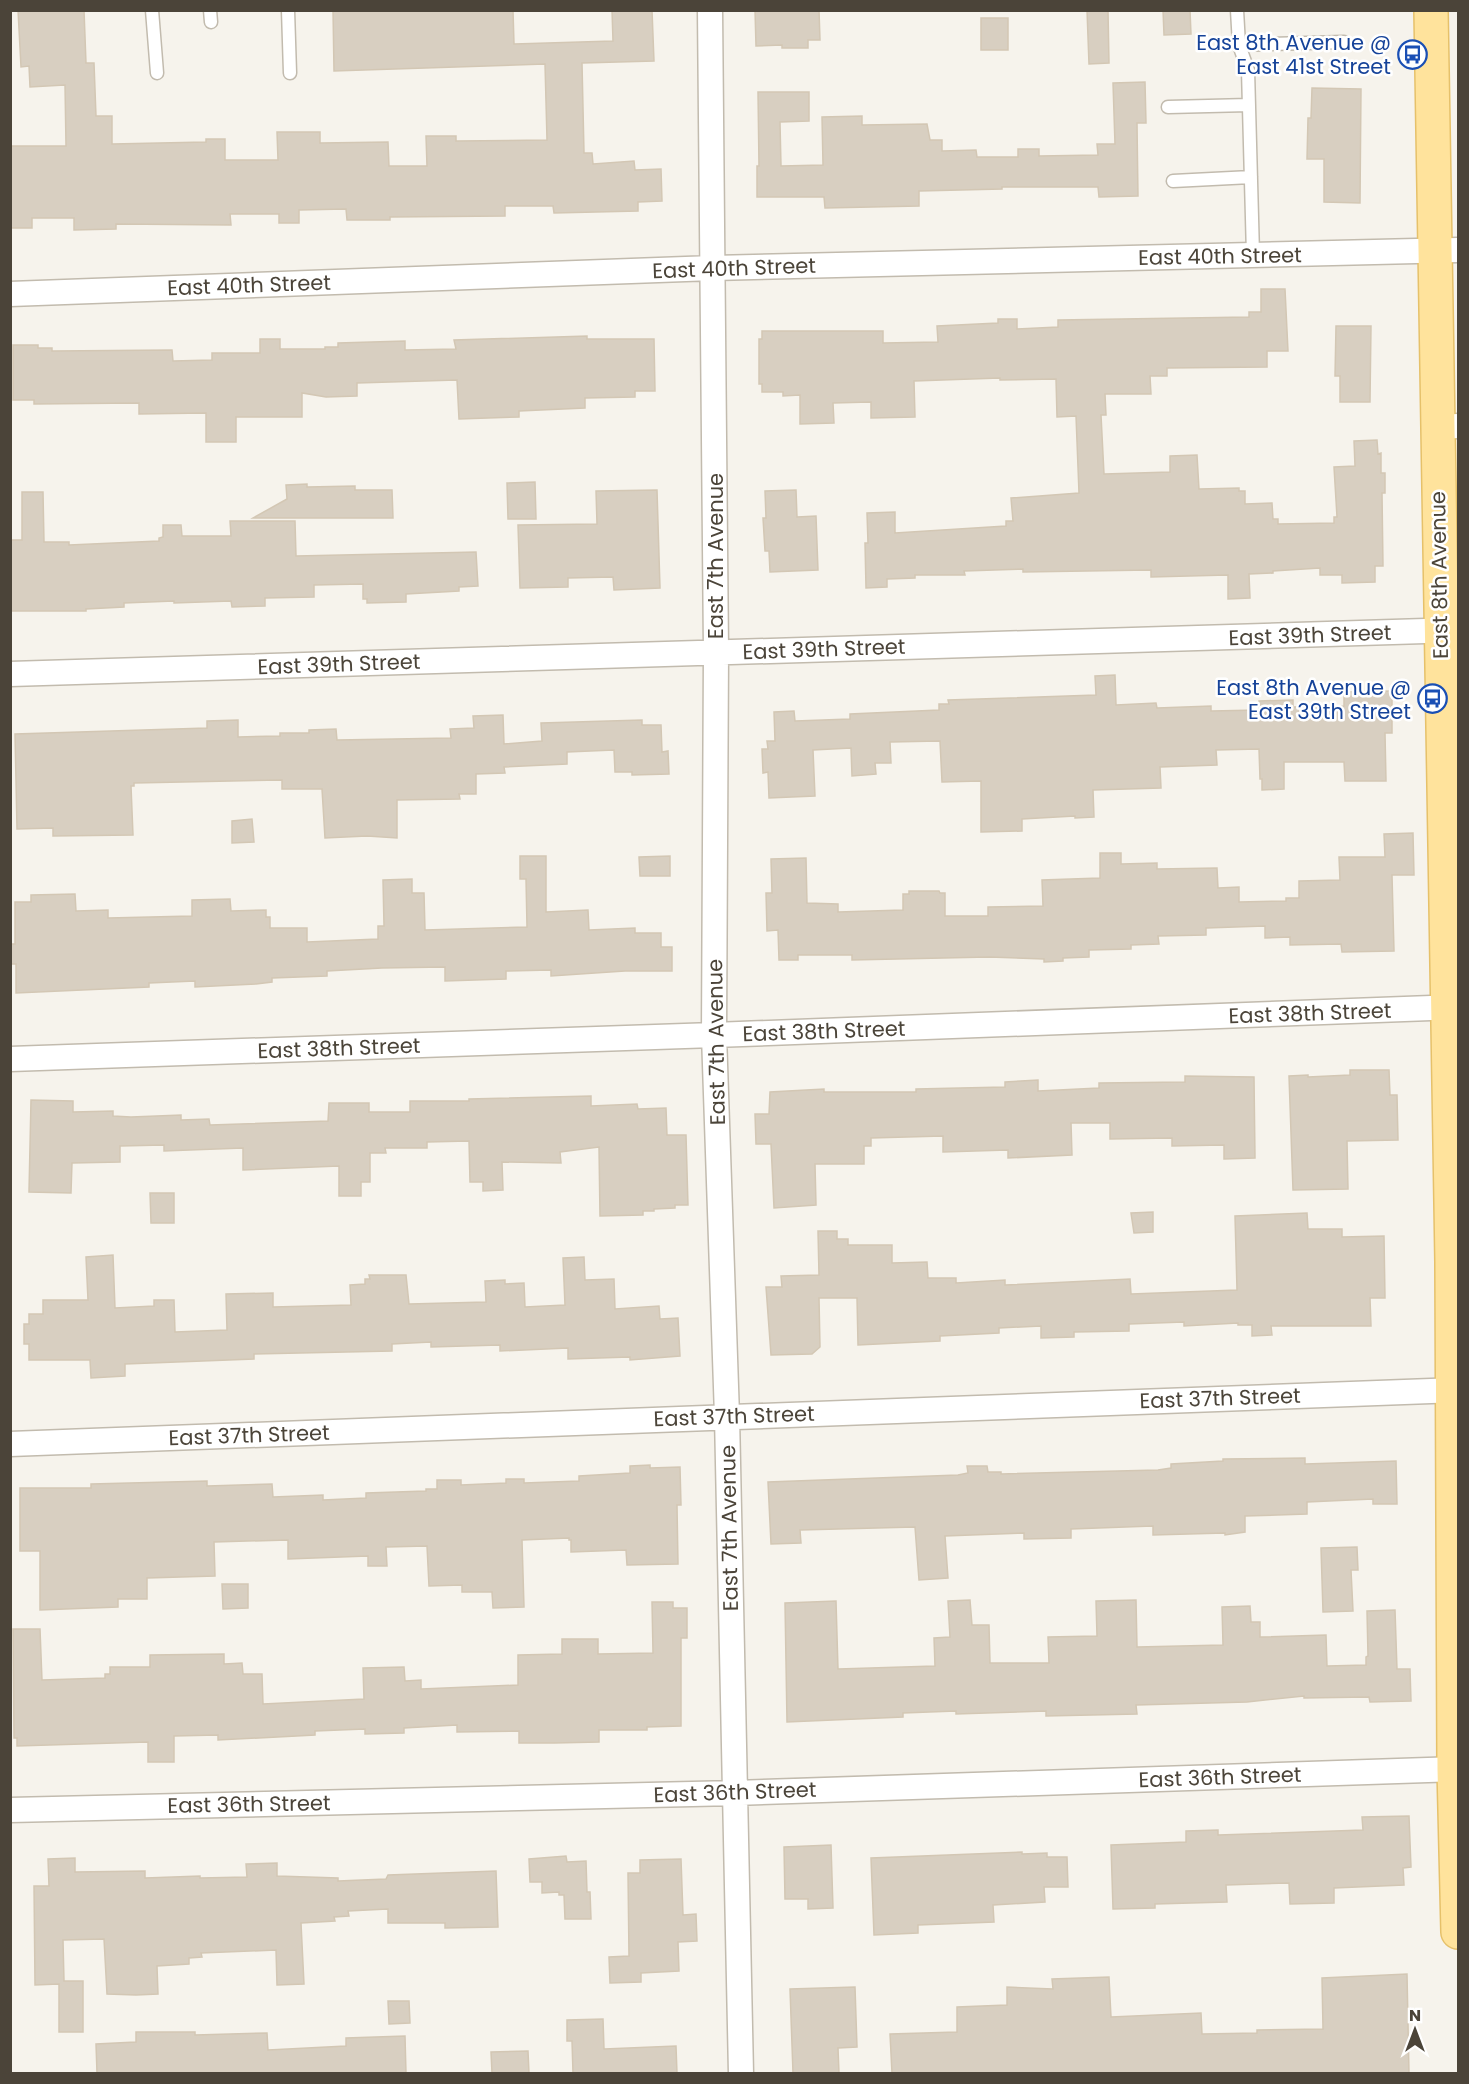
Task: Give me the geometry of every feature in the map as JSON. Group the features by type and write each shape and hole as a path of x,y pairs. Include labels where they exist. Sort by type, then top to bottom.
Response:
{"main road":[{"name":"East 8th Avenue","path":"1431,10 1446,250 1456,1390 1458,1932"}],"street":[{"name":"East 7th Avenue","path":"710,10 716,652 714,1035 727,1416 741,2073"},
{"name":"East 40th Street","path":"10,294 713,268 1446,250"},
{"name":"East 39th Street","path":"10,674 1449,630"},
{"name":"East 38th Street","path":"10,1059 1452,1007"},
{"name":"East 37th Street","path":"10,1444 1456,1390"},
{"name":"East 36th Street","path":"10,1810 735,1792 1456,1769"}],"lane":[{"path":"152,10 157,73"},
{"path":"288,10 290,73"},
{"path":"1237,10 1239,45 1248,70 1253,255"},
{"path":"1239,45 1344,42"},
{"path":"1168,107 1249,105"},
{"path":"1173,181 1251,177"}],"building":[{"path":"18,10 84,10 86,63 94,63 96,116 112,116 112,144 206,142 206,139 225,139 225,160 278,160 277,132 320,132 320,143 388,142 389,166 427,166 426,136 456,136 456,141 547,140 545,64 334,71 333,10 513,10 514,44 613,41 612,10 652,10 654,61 582,63 584,153 592,153 593,164 634,161 635,170 661,169 662,201 638,202 638,211 554,213 553,206 505,206 505,216 390,217 390,220 347,220 346,209 299,210 299,223 279,223 279,214 230,214 231,225 116,224 116,229 74,230 74,218 32,218 32,228 10,228 10,146 66,146 65,85 30,87 29,66 21,67"},
{"path":"755,10 819,10 820,40 808,40 808,48 782,48 782,45 756,46"},
{"path":"1087,10 1108,10 1109,63 1089,64"},
{"path":"1163,10 1190,10 1191,34 1164,35"},
{"path":"981,18 1008,18 1008,50 981,50"},
{"path":"1145,82 1146,123 1137,123 1138,196 1099,197 1098,187 1002,187 1002,189 919,191 919,206 825,208 824,197 757,197 758,92 809,92 809,121 780,122 781,166 823,165 822,117 862,116 862,125 927,124 930,140 942,140 942,151 976,150 977,157 1018,157 1018,149 1039,149 1039,156 1098,155 1097,144 1115,144 1113,83"},
{"path":"1312,88 1361,89 1360,203 1324,202 1324,159 1307,159 1308,118 1311,118"},
{"path":"1261,289 1285,289 1288,351 1267,351 1267,367 1167,368 1167,376 1150,376 1151,394 1105,394 1106,415 1101,415 1104,474 1170,472 1170,456 1197,455 1199,489 1239,488 1239,491 1245,491 1245,504 1272,503 1273,519 1278,519 1278,524 1334,523 1334,517 1337,517 1334,467 1355,466 1354,441 1377,440 1378,454 1381,453 1381,473 1385,473 1385,493 1382,493 1383,566 1375,566 1375,582 1342,583 1342,575 1320,575 1320,568 1273,571 1273,573 1249,574 1250,598 1228,599 1228,575 1151,577 1151,570 1023,572 1023,569 964,571 965,575 915,575 915,578 887,579 887,587 866,588 867,513 895,512 895,533 1006,526 1006,521 1013,521 1011,498 1079,493 1076,416 1057,417 1056,379 1000,380 1000,378 914,381 915,417 871,418 871,402 833,403 834,423 800,424 800,395 783,396 783,392 762,392 762,384 759,384 759,339 762,339 762,331 883,331 883,343 938,342 937,326 998,323 998,319 1017,319 1017,329 1058,327 1058,320 1249,317 1249,312 1261,312"},
{"path":"1336,326 1371,326 1370,402 1340,402 1340,376 1335,376"},
{"path":"587,336 587,339 654,339 655,391 635,391 635,397 585,398 585,408 519,411 519,417 459,419 457,380 357,383 357,396 326,397 302,393 302,417 236,417 236,442 206,442 206,413 139,414 139,403 34,404 34,400 13,400 13,345 38,345 38,348 52,348 52,351 172,350 173,361 212,360 212,353 260,353 260,339 280,339 280,349 325,349 325,347 338,347 338,343 405,341 405,350 456,349 454,340"},
{"path":"535,482 536,519 508,519 507,483"},
{"path":"307,484 307,487 355,486 355,490 392,490 393,518 253,518 287,499 286,485"},
{"path":"657,490 660,588 614,590 613,577 568,578 568,587 520,588 518,525 597,524 596,491"},
{"path":"796,490 797,517 816,516 818,570 770,572 769,551 765,551 763,518 766,518 765,491"},
{"path":"22,492 43,492 44,542 69,542 69,545 159,541 159,538 163,537 163,525 181,525 182,536 231,536 230,521 295,521 296,556 476,552 478,586 459,587 459,591 406,594 406,602 367,603 367,599 363,599 363,584 314,585 314,597 265,598 265,606 232,607 231,601 174,603 174,601 124,603 124,607 86,609 86,611 10,611 10,540 22,540"},
{"path":"1115,675 1116,705 1156,703 1157,708 1211,706 1211,711 1259,710 1259,701 1293,700 1293,707 1344,706 1344,692 1392,691 1392,733 1385,733 1386,781 1345,781 1344,762 1284,762 1284,789 1262,790 1259,749 1216,750 1217,765 1160,767 1161,788 1093,790 1094,817 1022,819 1022,831 981,832 981,781 942,782 940,741 890,742 891,763 875,763 876,774 852,776 851,748 813,750 815,796 769,798 768,772 763,773 762,749 768,749 767,741 775,741 774,712 794,711 795,721 850,719 850,714 939,710 939,704 949,704 948,700 1096,695 1095,676"},
{"path":"503,715 504,744 542,741 541,723 642,720 642,725 661,725 662,752 668,751 669,774 632,775 632,772 615,772 614,750 567,752 567,764 504,767 505,773 476,774 476,794 459,794 460,799 397,800 397,838 367,836 325,838 322,789 282,789 282,780 134,783 134,786 131,786 133,835 53,836 53,828 17,829 15,734 207,728 207,721 238,720 238,737 280,736 280,733 309,733 309,730 336,729 337,740 451,738 450,729 474,728 473,716"},
{"path":"252,819 254,842 232,843 232,821"},
{"path":"1413,833 1414,875 1392,875 1394,951 1342,952 1341,944 1290,945 1290,937 1265,938 1265,926 1206,928 1206,935 1158,936 1159,944 1131,945 1131,949 1089,950 1089,957 1063,958 1063,961 1044,962 1044,959 989,957 852,960 852,955 798,955 798,960 779,960 778,930 767,931 766,893 772,893 771,859 806,858 807,903 838,904 838,912 903,910 903,894 909,894 909,891 939,891 945,893 945,916 988,916 988,907 1043,906 1042,880 1100,878 1100,853 1121,853 1121,864 1157,863 1157,869 1217,868 1218,888 1239,887 1239,902 1286,901 1286,898 1299,898 1299,881 1340,880 1339,857 1385,857 1384,834"},
{"path":"520,856 546,856 546,912 588,910 589,930 635,928 635,933 661,933 661,947 672,947 672,971 625,971 551,976 551,970 506,971 506,979 445,981 445,967 382,968 327,971 327,976 272,978 272,982 256,984 195,987 195,981 149,983 149,987 16,993 16,964 10,964 10,944 15,944 15,902 31,902 31,895 75,894 76,911 108,910 108,918 192,916 192,900 230,899 231,911 266,910 266,917 270,917 270,928 307,928 307,942 378,939 378,926 384,926 383,880 412,879 412,893 424,893 425,930 527,927 526,879 520,879"},
{"path":"670,856 670,876 640,876 639,857"},
{"path":"1350,1070 1389,1070 1390,1095 1397,1095 1398,1140 1347,1141 1348,1189 1293,1190 1289,1076 1350,1075"},
{"path":"1185,1076 1254,1077 1255,1158 1224,1159 1224,1145 1172,1146 1172,1138 1110,1139 1110,1123 1071,1123 1072,1155 1008,1158 1008,1150 943,1152 943,1136 871,1138 871,1146 864,1146 864,1164 815,1164 816,1205 774,1208 771,1144 756,1144 755,1114 769,1114 770,1092 824,1089 824,1092 916,1092 916,1089 1005,1087 1005,1082 1038,1080 1038,1091 1099,1088 1099,1083 1185,1082"},
{"path":"591,1096 591,1106 637,1104 638,1109 666,1108 667,1135 686,1135 688,1205 643,1211 643,1215 600,1216 599,1147 560,1152 561,1163 502,1162 503,1190 483,1191 483,1182 470,1182 469,1141 427,1142 427,1148 385,1148 386,1153 370,1153 370,1182 361,1182 361,1196 339,1196 339,1166 243,1170 243,1148 164,1151 164,1145 120,1146 120,1162 72,1163 71,1193 29,1192 31,1100 73,1101 73,1112 113,1111 113,1116 131,1117 181,1115 181,1120 209,1119 210,1125 328,1121 329,1103 369,1103 369,1112 410,1112 410,1101"},
{"path":"150,1193 174,1193 174,1223 151,1223"},
{"path":"1153,1212 1153,1232 1134,1233 1131,1213"},
{"path":"1307,1213 1308,1229 1342,1229 1342,1237 1384,1236 1385,1298 1370,1298 1371,1326 1271,1326 1272,1335 1252,1336 1252,1325 1238,1325 1238,1323 1184,1326 1184,1322 1129,1324 1129,1331 1074,1332 1074,1337 1041,1338 1041,1326 999,1328 999,1333 940,1336 940,1341 858,1345 857,1298 819,1298 820,1347 812,1354 771,1355 766,1287 782,1287 781,1276 819,1275 818,1231 837,1231 837,1239 848,1239 848,1245 892,1245 892,1263 927,1262 928,1278 956,1278 956,1283 1005,1280 1005,1285 1130,1279 1131,1294 1237,1290 1235,1216"},
{"path":"113,1255 115,1308 154,1306 154,1300 174,1300 175,1332 227,1330 226,1294 273,1293 273,1307 351,1305 350,1285 365,1284 365,1279 370,1279 369,1275 406,1275 409,1304 486,1302 485,1281 505,1280 505,1284 524,1283 525,1307 565,1305 563,1258 584,1257 585,1280 614,1279 615,1309 659,1306 660,1319 678,1318 680,1356 630,1360 630,1357 568,1359 568,1348 500,1351 500,1345 431,1347 431,1342 392,1344 392,1351 254,1354 254,1359 125,1364 125,1376 91,1378 90,1360 29,1360 29,1344 24,1344 24,1324 29,1324 29,1314 43,1314 43,1300 88,1300 86,1257"},
{"path":"1305,1458 1305,1464 1396,1461 1397,1504 1373,1504 1373,1499 1307,1502 1307,1514 1245,1516 1245,1532 1225,1535 1225,1533 1153,1535 1153,1526 1071,1529 1071,1538 1024,1539 1024,1533 945,1536 948,1578 919,1580 915,1527 800,1530 801,1543 771,1544 768,1482 958,1475 968,1473 967,1466 987,1466 988,1472 1001,1472 1001,1474 1158,1470 1171,1468 1171,1464 1223,1461 1223,1459"},
{"path":"650,1465 650,1468 680,1467 681,1505 677,1505 678,1564 627,1565 626,1550 571,1552 569,1538 522,1540 524,1607 493,1608 492,1592 462,1592 462,1585 429,1586 427,1546 386,1547 387,1566 368,1566 368,1556 288,1559 288,1540 214,1542 215,1576 147,1578 147,1599 118,1599 118,1607 40,1610 40,1551 20,1551 20,1488 91,1488 91,1484 207,1481 207,1486 272,1484 273,1497 323,1495 323,1500 366,1498 366,1493 426,1491 426,1489 437,1489 437,1480 461,1480 461,1485 506,1483 506,1479 524,1479 524,1483 579,1481 579,1476 630,1473 630,1466"},
{"path":"1357,1547 1358,1570 1351,1570 1353,1611 1323,1612 1321,1548"},
{"path":"222,1584 248,1584 248,1608 223,1609"},
{"path":"970,1600 972,1625 989,1625 990,1663 1049,1663 1048,1637 1097,1636 1096,1601 1136,1600 1137,1647 1223,1645 1222,1607 1250,1606 1251,1622 1260,1622 1260,1637 1326,1635 1327,1666 1366,1665 1368,1656 1367,1611 1395,1610 1397,1669 1410,1669 1411,1701 1370,1702 1369,1697 1304,1698 1304,1696 1247,1702 1136,1705 1137,1714 1046,1716 1046,1711 956,1714 956,1711 903,1713 903,1717 787,1722 785,1603 836,1601 838,1669 935,1666 934,1638 950,1637 948,1601"},
{"path":"652,1602 673,1602 673,1608 687,1608 687,1638 681,1638 681,1726 647,1727 647,1730 599,1730 599,1742 554,1743 519,1743 519,1731 457,1732 457,1725 404,1728 404,1733 365,1734 365,1729 315,1731 315,1735 218,1740 218,1735 174,1736 174,1762 148,1762 148,1742 17,1746 17,1738 14,1738 13,1629 40,1629 42,1680 105,1678 105,1674 110,1674 110,1667 150,1667 150,1655 224,1654 224,1664 242,1663 243,1674 262,1674 263,1704 364,1699 363,1668 404,1667 405,1681 421,1680 421,1689 518,1685 518,1655 562,1654 562,1639 598,1639 598,1654 653,1653"},
{"path":"1409,1816 1411,1867 1403,1868 1404,1885 1334,1888 1334,1903 1290,1904 1289,1883 1226,1885 1227,1902 1155,1904 1155,1908 1113,1909 1111,1845 1186,1842 1186,1831 1218,1830 1218,1835 1363,1830 1362,1817"},
{"path":"831,1845 833,1908 808,1909 808,1899 785,1899 784,1847"},
{"path":"1022,1852 1022,1854 1047,1853 1047,1857 1067,1857 1068,1887 1044,1887 1045,1902 993,1905 994,1922 918,1925 918,1933 874,1935 871,1858"},
{"path":"566,1856 567,1862 586,1861 591,1919 565,1919 564,1895 559,1895 559,1892 542,1893 542,1882 530,1882 529,1859"},
{"path":"75,1858 75,1872 145,1871 145,1878 247,1877 246,1864 277,1863 277,1876 338,1878 338,1881 386,1879 388,1875 496,1871 498,1927 445,1928 445,1923 388,1923 388,1909 348,1911 349,1916 334,1917 335,1921 301,1923 304,1984 277,1985 276,1950 201,1953 202,1957 189,1958 189,1964 157,1966 158,1994 136,1995 107,1994 104,1939 63,1940 64,1981 83,1981 83,2032 59,2032 59,1984 35,1985 34,1886 49,1886 48,1859"},
{"path":"681,1859 683,1915 696,1914 697,1941 678,1942 679,1971 641,1973 641,1982 610,1983 609,1957 629,1956 628,1873 640,1873 640,1860"},
{"path":"1407,1974 1409,2073 892,2073 890,2034 957,2032 957,2007 1007,2005 1007,1987 1053,1989 1052,1979 1109,1977 1111,2017 1201,2013 1202,2034 1257,2033 1257,2030 1323,2029 1322,1978"},
{"path":"855,1987 857,2047 838,2048 839,2073 793,2073 790,1989"},
{"path":"388,2001 409,2001 410,2023 389,2024"},
{"path":"603,2019 604,2049 676,2046 677,2073 573,2073 572,2041 567,2041 567,2020"},
{"path":"136,2032 195,2032 195,2035 267,2033 268,2050 346,2046 346,2038 405,2036 406,2073 97,2073 96,2044 136,2042"},
{"path":"528,2051 529,2073 492,2073 491,2052"}],"place":[{"name":"East 8th Avenue @ East 41st Street","path":"1412,54"},
{"name":"East 8th Avenue @ East 39th Street","path":"1432,699"}]}
